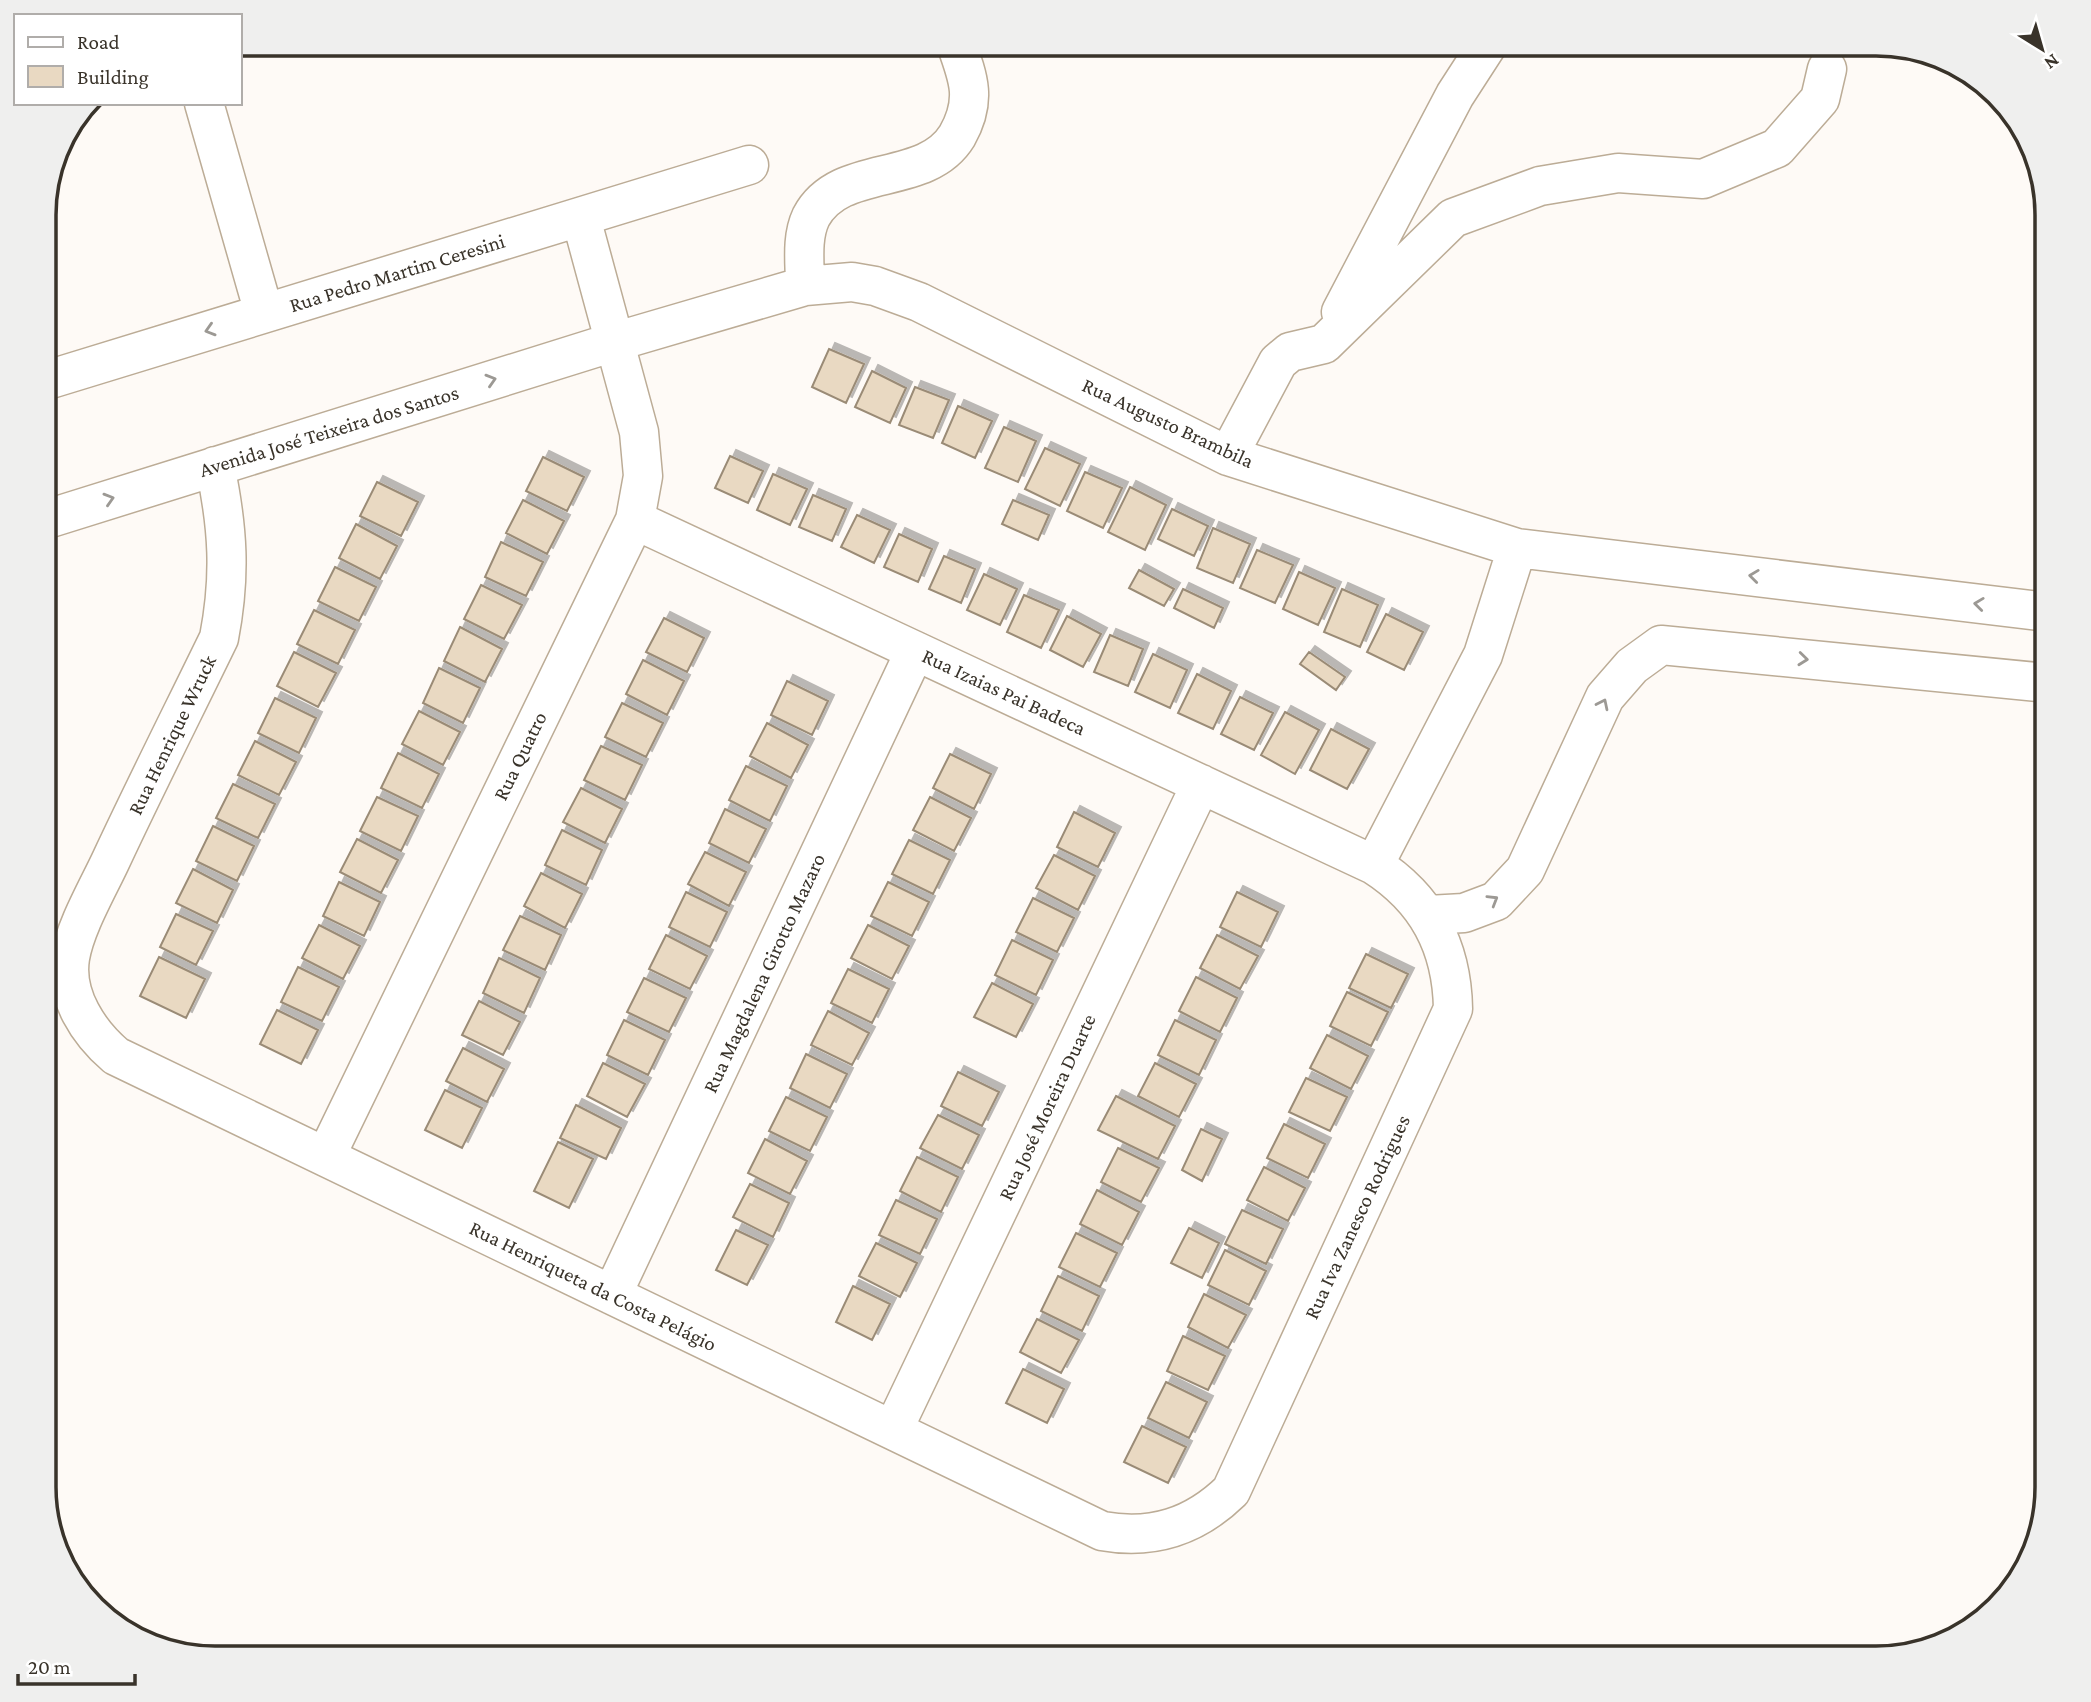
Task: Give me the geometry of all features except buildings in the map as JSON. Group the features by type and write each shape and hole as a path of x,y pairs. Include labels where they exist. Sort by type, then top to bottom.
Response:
{"street":[{"path":"806,286 805,235 811,217 823,200 842,189 928,163 949,149 967,119 971,83 961,56"},
{"path":"1324,344 1455,95 1480,56"},
{"path":"1228,456 1278,362 1290,352 1324,344 1453,218 1540,186 1618,173 1703,179 1777,148 1820,99 1827,69"},
{"path":"205,105 264,313"},
{"name":"Rua Pedro Martim Ceresini","path":"56,377 749,165"},
{"name":"Rua Quatro","path":"326,1156 635,520 643,477 643,454 581,218"},
{"name":"Rua Augusto Brambila","path":"614,342 806,286 852,282 898,292 1228,456 1517,548 2035,611"},
{"name":"Avenida José Teixeira dos Santos","path":"56,516 614,342"},
{"name":"Rua Henrique Wruck","path":"74,995 70,958 88,910 219,638 227,594 229,548 215,466"},
{"name":"Rua Izaias Pai Badeca","path":"635,520 1374,865"},
{"path":"1374,865 1483,655 1517,548"},
{"path":"1428,915 1464,913 1496,901 1525,870 1605,697 1632,666 1661,645 2035,682"},
{"name":"Rua Magdalena Girotto Mazaro","path":"612,1295 915,651"},
{"name":"Rua José Moreira Duarte","path":"893,1430 1201,784"},
{"name":"Rua Iva Zanesco Rodrigues","path":"1142,1535 1163,1532 1200,1517 1231,1491 1453,1009 1448,960 1428,915 1395,878 1374,865"},
{"name":"Rua Henriqueta da Costa Pelágio","path":"74,995 90,1029 116,1055 1102,1531 1142,1535"}]}
